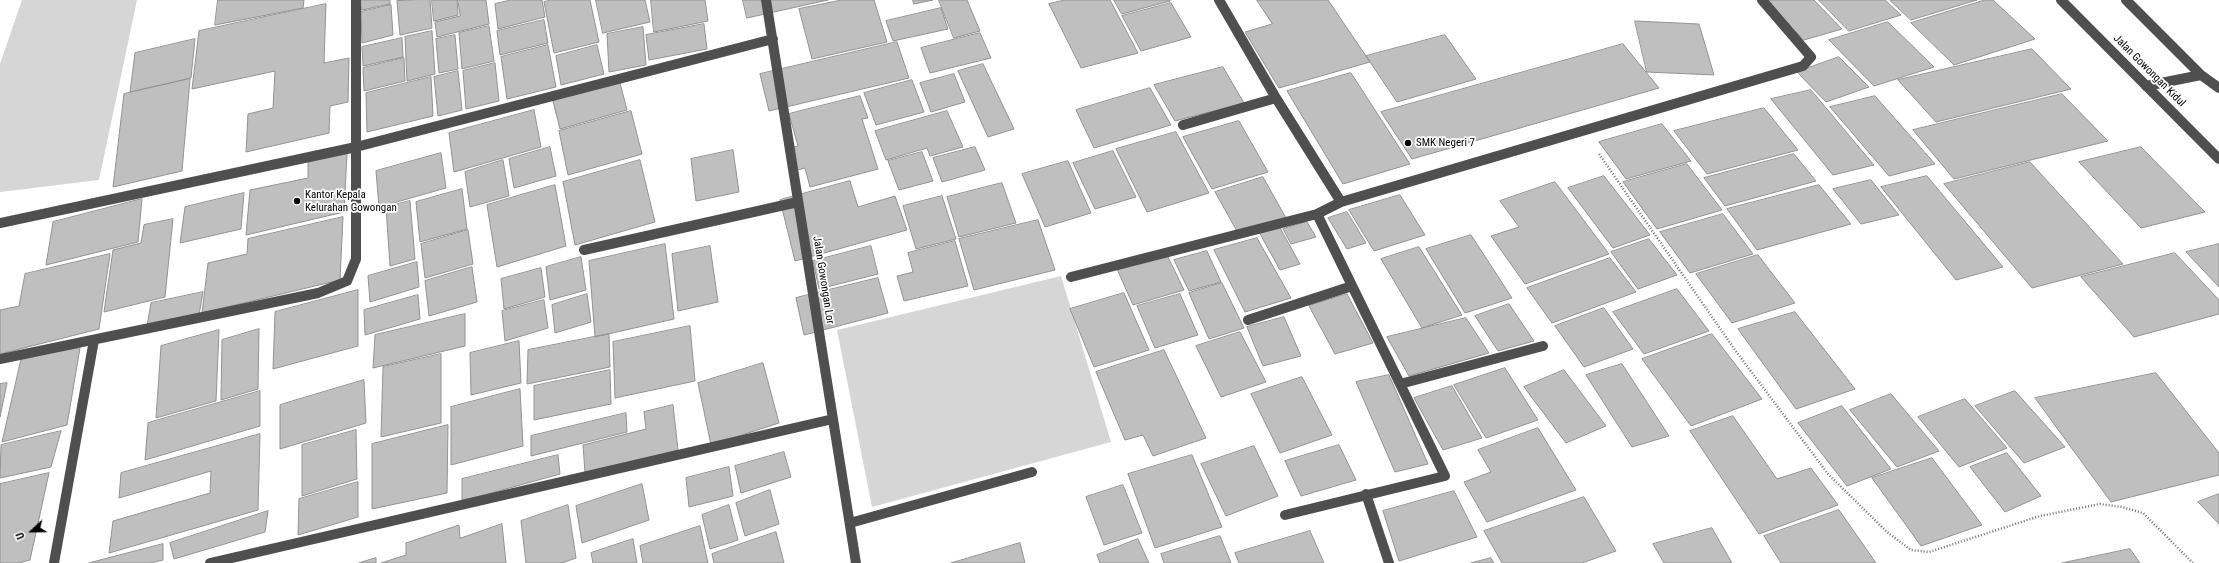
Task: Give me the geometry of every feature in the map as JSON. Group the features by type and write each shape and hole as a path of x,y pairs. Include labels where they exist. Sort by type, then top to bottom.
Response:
{"street":[{"path":"0,360 318,293 347,281 356,259 356,0"},
{"name":"Jalan Gowongan Lor","path":"766,0 856,563"},
{"path":"1219,0 1276,98 1341,202"},
{"path":"1071,277 1317,214 1341,202 1803,66 1809,62 1811,57 1807,50 1762,0"},
{"name":"Jalan Gowongan Kidul","path":"2061,0 2219,159"},
{"path":"2126,0 2201,75 2219,88"},
{"path":"0,223 356,147 773,39"},
{"path":"2146,86 2201,75"},
{"path":"1183,124 1276,98"},
{"path":"584,250 798,202"},
{"path":"1285,515 1366,494 1445,476 1317,214"},
{"path":"1248,320 1352,286"},
{"path":"54,563 94,340"},
{"path":"1400,384 1543,346"},
{"path":"210,563 833,419"},
{"path":"850,523 1032,472"},
{"path":"1366,494 1389,563"}],"path":[{"path":"1583,131 1735,350 1828,474 1887,532 1911,550 1928,552 2040,516 2100,504 2122,507 2143,513 2193,563"}],"shaded area":[{"path":"22,0 137,0 99,180 0,192 0,64"},
{"path":"1061,276 1111,442 872,507 837,330"}],"building":[{"path":"218,0 304,0 303,8 215,25"},
{"path":"361,0 390,0 390,4 362,10"},
{"path":"430,0 432,28 400,35 397,1"},
{"path":"432,0 457,0 458,15 434,21"},
{"path":"458,0 486,0 489,24 437,37 435,22 460,16"},
{"path":"511,0 542,0 545,17 498,29 495,4"},
{"path":"551,0 590,0 599,42 554,53 544,2"},
{"path":"596,0 645,0 650,22 603,33"},
{"path":"651,0 705,0 708,21 654,32"},
{"path":"743,0 828,0 747,18"},
{"path":"842,0 874,0 887,42 812,59 799,9"},
{"path":"913,0 933,0 914,4"},
{"path":"939,0 967,0 980,31 954,38"},
{"path":"1065,0 1110,0 1138,53 1081,68 1049,4"},
{"path":"1114,0 1170,0 1170,1 1122,14"},
{"path":"1257,0 1328,0 1370,62 1279,88 1245,32 1272,24"},
{"path":"1767,0 1814,0 1842,29 1804,40"},
{"path":"1819,0 1885,0 1901,15 1849,31"},
{"path":"1890,0 1977,0 1911,20"},
{"path":"1985,0 1993,0 2035,39 1954,65 1911,23"},
{"path":"1171,3 1191,37 1141,51 1122,16"},
{"path":"326,4 324,63 349,58 348,102 330,106 329,133 246,152 248,114 273,108 275,71 192,89 199,31"},
{"path":"391,5 393,35 362,43 361,12"},
{"path":"941,8 948,29 893,41 886,21"},
{"path":"544,20 548,43 500,55 497,31"},
{"path":"1635,21 1699,24 1714,75 1647,72"},
{"path":"1888,22 1934,67 1874,86 1829,40"},
{"path":"704,24 707,49 649,60 646,35"},
{"path":"489,26 494,61 462,69 459,33"},
{"path":"643,27 646,65 609,72 607,34"},
{"path":"432,31 435,74 407,81 405,37"},
{"path":"980,33 991,58 930,73 921,48"},
{"path":"455,35 458,69 439,73 436,39"},
{"path":"1445,35 1476,79 1397,102 1366,56"},
{"path":"402,38 403,57 363,66 362,47"},
{"path":"195,39 191,78 130,92 135,53"},
{"path":"897,42 909,78 769,111 760,74"},
{"path":"1623,44 1659,88 1412,159 1381,112"},
{"path":"548,45 556,87 507,99 501,57"},
{"path":"597,45 604,74 561,85 556,56"},
{"path":"2032,49 2071,89 1936,122 1898,80"},
{"path":"1839,57 1869,87 1826,102 1797,72"},
{"path":"404,58 405,81 364,91 363,68"},
{"path":"495,63 499,101 466,109 463,71"},
{"path":"983,64 1014,129 988,137 958,71"},
{"path":"1223,67 1244,103 1175,121 1154,85"},
{"path":"458,71 462,110 438,116 434,77"},
{"path":"1351,73 1410,164 1343,184 1287,91"},
{"path":"954,74 965,102 931,112 920,83"},
{"path":"431,77 433,116 367,132 366,93"},
{"path":"190,79 182,171 113,187 124,94"},
{"path":"912,80 924,112 876,125 864,93"},
{"path":"620,83 627,110 560,129 553,101"},
{"path":"1150,88 1171,125 1094,148 1076,110"},
{"path":"1811,90 1874,165 1833,175 1771,99"},
{"path":"2062,94 2108,141 1954,179 1913,130"},
{"path":"860,96 868,118 862,119 878,169 810,187 805,168 794,171 787,149 798,146 789,114"},
{"path":"1875,96 1935,164 1889,176 1830,107"},
{"path":"1764,108 1798,150 1707,174 1674,131"},
{"path":"534,110 541,147 454,172 449,133"},
{"path":"631,111 642,154 568,175 559,131"},
{"path":"947,111 963,147 930,156 927,148 886,160 875,131"},
{"path":"1239,121 1268,172 1212,189 1183,137"},
{"path":"1662,124 1691,161 1626,179 1599,142"},
{"path":"1176,132 1209,193 1147,212 1116,149"},
{"path":"550,147 556,176 514,188 509,159"},
{"path":"975,147 985,170 942,182 933,158"},
{"path":"2141,147 2205,212 2141,228 2079,162"},
{"path":"733,150 739,192 696,201 691,159"},
{"path":"1113,151 1136,197 1095,209 1073,163"},
{"path":"922,152 933,181 899,190 888,161"},
{"path":"441,153 446,188 379,207 376,171"},
{"name":"Kantor Kepala Kelurahan Gowongan","path":"347,154 344,212 246,235 250,190 308,178 308,162"},
{"path":"1794,154 1816,181 1725,206 1704,178"},
{"path":"503,160 509,196 470,207 465,172"},
{"path":"640,160 655,222 575,245 563,182"},
{"path":"1068,161 1091,213 1045,227 1022,174"},
{"path":"2030,162 2123,264 2032,288 1944,184"},
{"path":"1687,164 1722,210 1657,229 1623,182"},
{"path":"1604,176 1650,235 1613,248 1568,188"},
{"path":"1927,176 2003,267 1956,280 1881,187"},
{"path":"1263,177 1286,218 1238,233 1215,192"},
{"path":"1871,180 1899,215 1861,224 1833,189"},
{"path":"850,181 858,207 895,196 907,230 795,261 780,200"},
{"path":"1555,182 1609,254 1525,284 1491,236 1519,227 1500,201"},
{"path":"1002,183 1016,223 959,237 947,197"},
{"path":"555,185 566,246 497,267 487,205"},
{"path":"1819,185 1851,224 1757,250 1727,209"},
{"path":"462,189 467,229 420,242 416,202"},
{"path":"244,193 241,229 180,243 185,207"},
{"path":"1400,195 1425,235 1374,251 1349,210"},
{"path":"942,196 956,239 916,249 903,206"},
{"path":"142,199 138,242 46,265 53,222"},
{"path":"410,201 415,259 390,266 386,207"},
{"path":"1347,212 1366,243 1347,249 1328,218"},
{"path":"1723,214 1753,254 1690,273 1660,232"},
{"path":"343,217 340,280 202,313 208,263 247,254 248,239"},
{"path":"173,219 165,297 104,312 113,250 141,243 144,225"},
{"path":"1038,220 1055,270 974,290 959,239"},
{"path":"1307,222 1316,237 1291,244 1283,229"},
{"path":"1279,226 1300,264 1280,270 1259,232"},
{"path":"468,230 473,264 425,278 421,244"},
{"path":"1471,235 1512,298 1465,313 1426,249"},
{"path":"1257,238 1291,298 1245,312 1214,250"},
{"path":"1649,239 1677,275 1638,289 1611,252"},
{"path":"955,241 968,286 904,301 897,276 913,272 908,253"},
{"path":"665,244 674,319 595,337 589,261"},
{"path":"2219,244 2219,287 2186,252"},
{"path":"710,246 718,302 678,311 672,254"},
{"path":"871,246 878,274 819,289 813,261"},
{"path":"1419,247 1462,315 1422,328 1381,259"},
{"path":"1207,251 1221,282 1189,291 1174,260"},
{"path":"2175,253 2219,300 2219,314 2134,337 2081,277"},
{"path":"110,254 99,329 0,354 0,310 19,306 25,274"},
{"path":"1167,255 1184,290 1133,305 1117,269"},
{"path":"1758,255 1795,303 1732,323 1696,274"},
{"path":"581,257 586,290 550,300 546,267"},
{"path":"1610,258 1636,292 1552,323 1527,288"},
{"path":"417,262 419,287 370,302 368,276"},
{"path":"472,267 477,302 429,316 425,281"},
{"path":"541,268 545,297 504,309 501,279"},
{"path":"878,278 888,313 804,335 796,298"},
{"path":"1222,283 1244,328 1209,339 1189,293"},
{"path":"1677,289 1709,331 1644,354 1613,312"},
{"path":"358,290 358,346 273,369 275,312"},
{"path":"203,292 199,315 147,326 151,303"},
{"path":"1124,293 1149,350 1094,367 1070,309"},
{"path":"587,294 591,322 555,333 552,305"},
{"path":"1180,294 1198,335 1155,348 1137,306"},
{"path":"1347,294 1373,343 1335,354 1309,306"},
{"path":"418,295 420,319 365,335 364,310"},
{"path":"544,300 548,328 505,341 502,311"},
{"path":"1509,304 1534,341 1498,351 1475,316"},
{"path":"1604,308 1633,349 1584,367 1555,326"},
{"path":"1795,312 1855,389 1796,409 1738,329"},
{"path":"465,314 465,346 373,368 375,335"},
{"path":"1284,317 1301,356 1263,366 1247,327"},
{"path":"1466,318 1489,353 1409,376 1387,337"},
{"path":"690,326 695,381 615,398 613,342"},
{"path":"259,329 258,389 221,400 222,340"},
{"path":"219,330 216,401 156,418 161,346"},
{"path":"1240,332 1266,382 1221,397 1196,346"},
{"path":"609,334 610,367 527,384 528,350"},
{"path":"1712,334 1762,399 1691,426 1642,359"},
{"path":"519,341 521,383 471,395 470,353"},
{"path":"80,348 67,425 2,442 21,359"},
{"path":"1164,350 1206,438 1153,456 1143,435 1125,440 1096,372"},
{"path":"441,354 441,423 381,437 383,367"},
{"path":"763,363 779,423 711,445 698,383"},
{"path":"1622,364 1669,436 1632,447 1586,375"},
{"path":"1505,368 1538,420 1486,438 1454,385"},
{"path":"610,370 611,404 534,420 534,386"},
{"path":"1564,370 1606,426 1566,443 1524,387"},
{"path":"2156,373 2219,453 2219,475 2111,502 2035,398"},
{"path":"1389,375 1428,464 1395,472 1356,382"},
{"path":"1302,377 1332,435 1280,453 1251,394"},
{"path":"364,380 366,423 280,449 280,405"},
{"path":"7,383 0,417 0,384"},
{"path":"1452,386 1482,438 1443,450 1414,398"},
{"path":"520,389 523,446 451,465 451,407"},
{"path":"260,391 260,426 145,460 148,423"},
{"path":"2015,391 2065,447 2024,463 1975,406"},
{"path":"1891,394 1939,451 1897,467 1850,410"},
{"path":"1965,399 2007,448 1959,467 1918,417"},
{"path":"673,405 678,450 585,473 583,445 646,429 644,412"},
{"path":"1842,406 1891,469 1847,486 1798,423"},
{"path":"626,413 627,432 531,456 531,436"},
{"path":"1733,416 1777,479 1811,468 1838,505 1759,534 1690,431"},
{"path":"448,425 447,493 372,509 372,444"},
{"path":"1538,428 1576,490 1487,522 1464,482 1491,472 1478,450"},
{"path":"356,430 357,479 302,496 302,445"},
{"path":"61,431 51,467 0,478 1,445"},
{"path":"260,434 258,510 109,553 113,521 210,493 211,471 119,498 121,473"},
{"path":"1339,445 1356,480 1301,496 1285,461"},
{"path":"1254,446 1278,496 1226,516 1201,464"},
{"path":"784,452 791,477 741,493 735,466"},
{"path":"2007,453 2041,496 2005,512 1970,467"},
{"path":"558,455 560,474 462,501 462,479"},
{"path":"1192,455 1222,527 1155,548 1128,474"},
{"path":"1932,458 1982,525 1921,546 1872,478"},
{"path":"729,467 733,496 689,507 686,478"},
{"path":"49,473 30,560 19,563 0,563 0,484"},
{"path":"358,482 358,517 298,535 299,499"},
{"path":"642,484 649,520 582,543 576,506"},
{"path":"1123,485 1142,533 1104,545 1086,497"},
{"path":"770,490 779,524 745,536 736,503"},
{"path":"1454,491 1477,537 1399,561 1383,511"},
{"path":"2219,494 2219,524 2198,502"},
{"path":"1584,497 1616,551 1582,563 1502,563 1484,531"},
{"path":"568,505 576,558 562,563 526,563 521,521"},
{"path":"729,505 738,540 710,549 702,515"},
{"path":"1839,510 1876,563 1781,563 1764,536"},
{"path":"268,511 265,532 174,559 170,543"},
{"path":"502,524 506,563 381,563 406,555 406,543 459,525 460,538"},
{"path":"700,526 708,563 643,563 640,546"},
{"path":"1712,528 1732,563 1664,563 1653,544"},
{"path":"1310,531 1324,563 1239,563 1235,553"},
{"path":"776,532 784,563 714,563 712,554"},
{"path":"1220,536 1231,563 1164,563 1161,554"},
{"path":"633,539 637,563 593,563 591,553"},
{"path":"1138,539 1149,563 1100,563 1097,555"},
{"path":"1020,543 1025,563 951,563"},
{"path":"163,544 163,560 151,563 89,563"},
{"path":"2130,549 2140,563 2062,563"},
{"path":"376,558 376,563 359,563"},
{"path":"1491,558 1494,563 1471,563"}],"place":[{"name":"SMK Negeri 7","path":"1408,143"},
{"name":"Kantor Kepala Kelurahan Gowongan","path":"297,201"}]}
